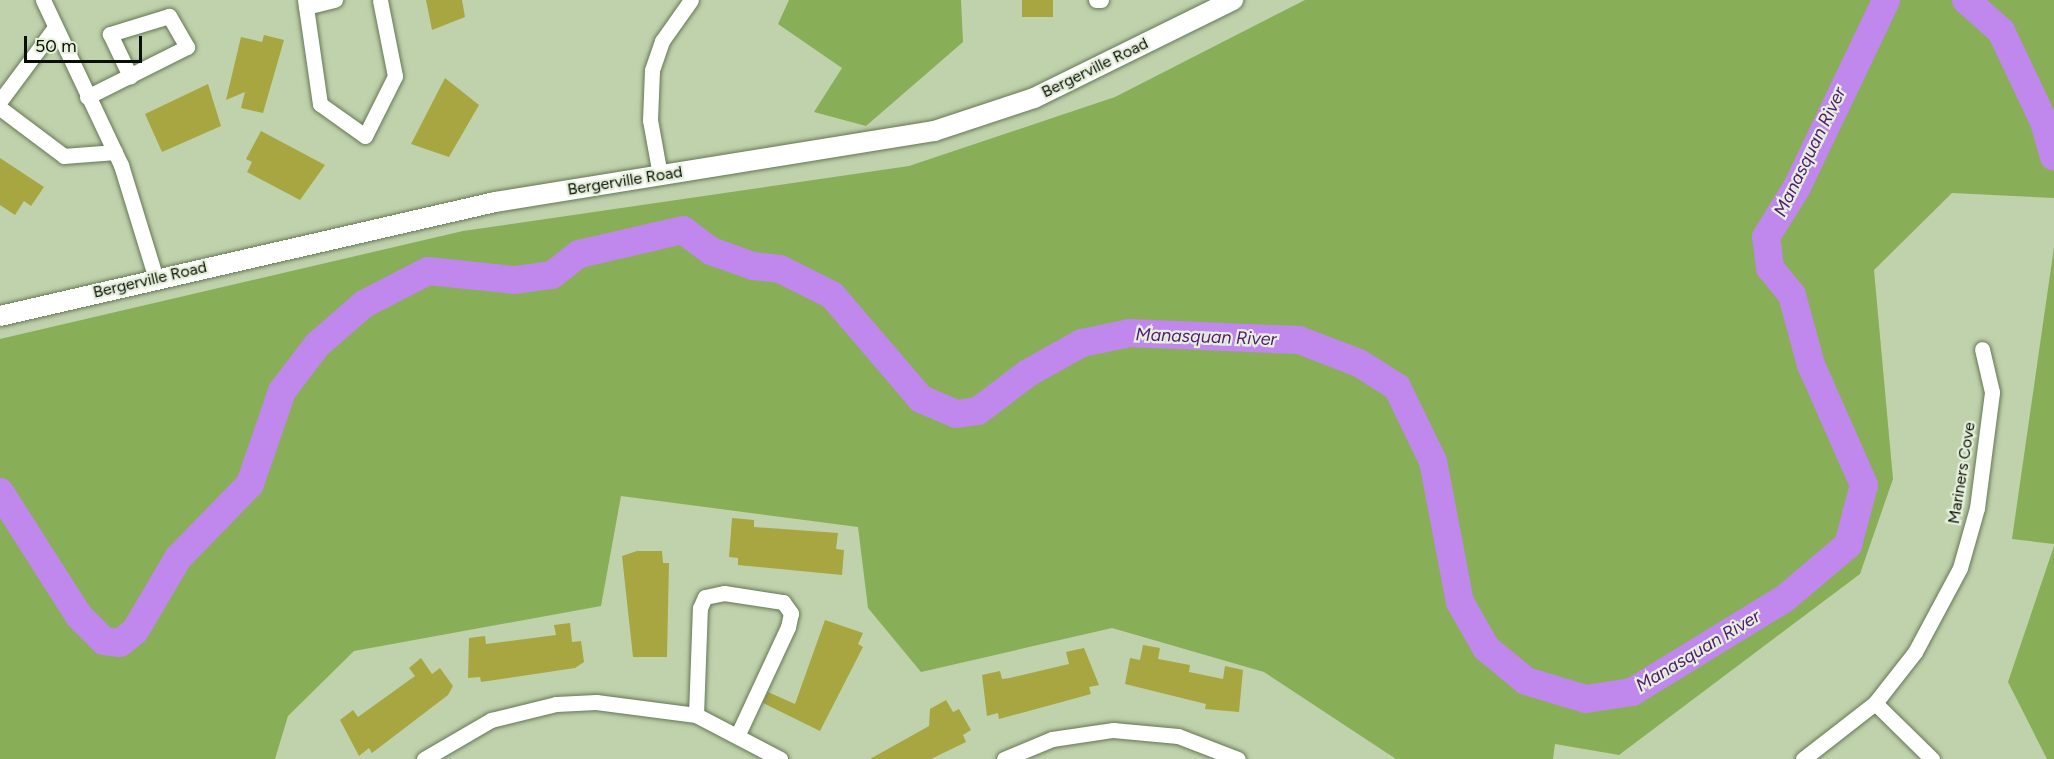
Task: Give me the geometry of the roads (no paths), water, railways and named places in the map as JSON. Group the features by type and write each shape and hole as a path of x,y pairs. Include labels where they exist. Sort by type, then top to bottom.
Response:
{"street":[{"path":"43,0 53,30 115,152 133,194 156,279"},
{"path":"336,0 305,3 321,104 365,136 395,76 380,0"},
{"path":"660,175 650,120 652,70 662,41 691,0"},
{"name":"Bergerville Road","path":"0,316 448,211 660,175 880,142 989,115 1080,77 1233,0"},
{"path":"87,97 130,76 187,47 169,16 110,34 130,76"},
{"path":"0,101 53,30"},
{"path":"0,108 64,156 115,152"},
{"name":"Mariners Cove","path":"1803,759 1875,703 1938,614 1970,536 1992,392 1982,349"},
{"path":"696,715 705,597 724,593 783,602 791,613 788,627 738,734"},
{"path":"424,759 443,754 491,720 556,704 632,703 696,715 738,734 780,759"},
{"path":"1875,703 1932,759"},
{"path":"1004,759 1052,739 1113,730 1178,736 1238,759"}],"waterway":[{"name":"Manasquan River","path":"0,492 79,616 104,641 120,643 135,631 178,558 250,484 282,391 317,345 364,304 428,271 515,280 552,275 579,254 683,230 711,251 753,266 780,269 832,295 921,399 956,414 978,411 1028,373 1082,343 1130,333 1299,340 1359,363 1397,387 1433,461 1460,602 1486,648 1526,681 1586,699 1632,692 1784,599 1848,545 1864,485 1811,365 1792,295 1770,268 1766,237 1797,187 1886,0"},
{"name":"Manasquan River","path":"1966,0 2001,31 2044,122 2054,157"}]}
